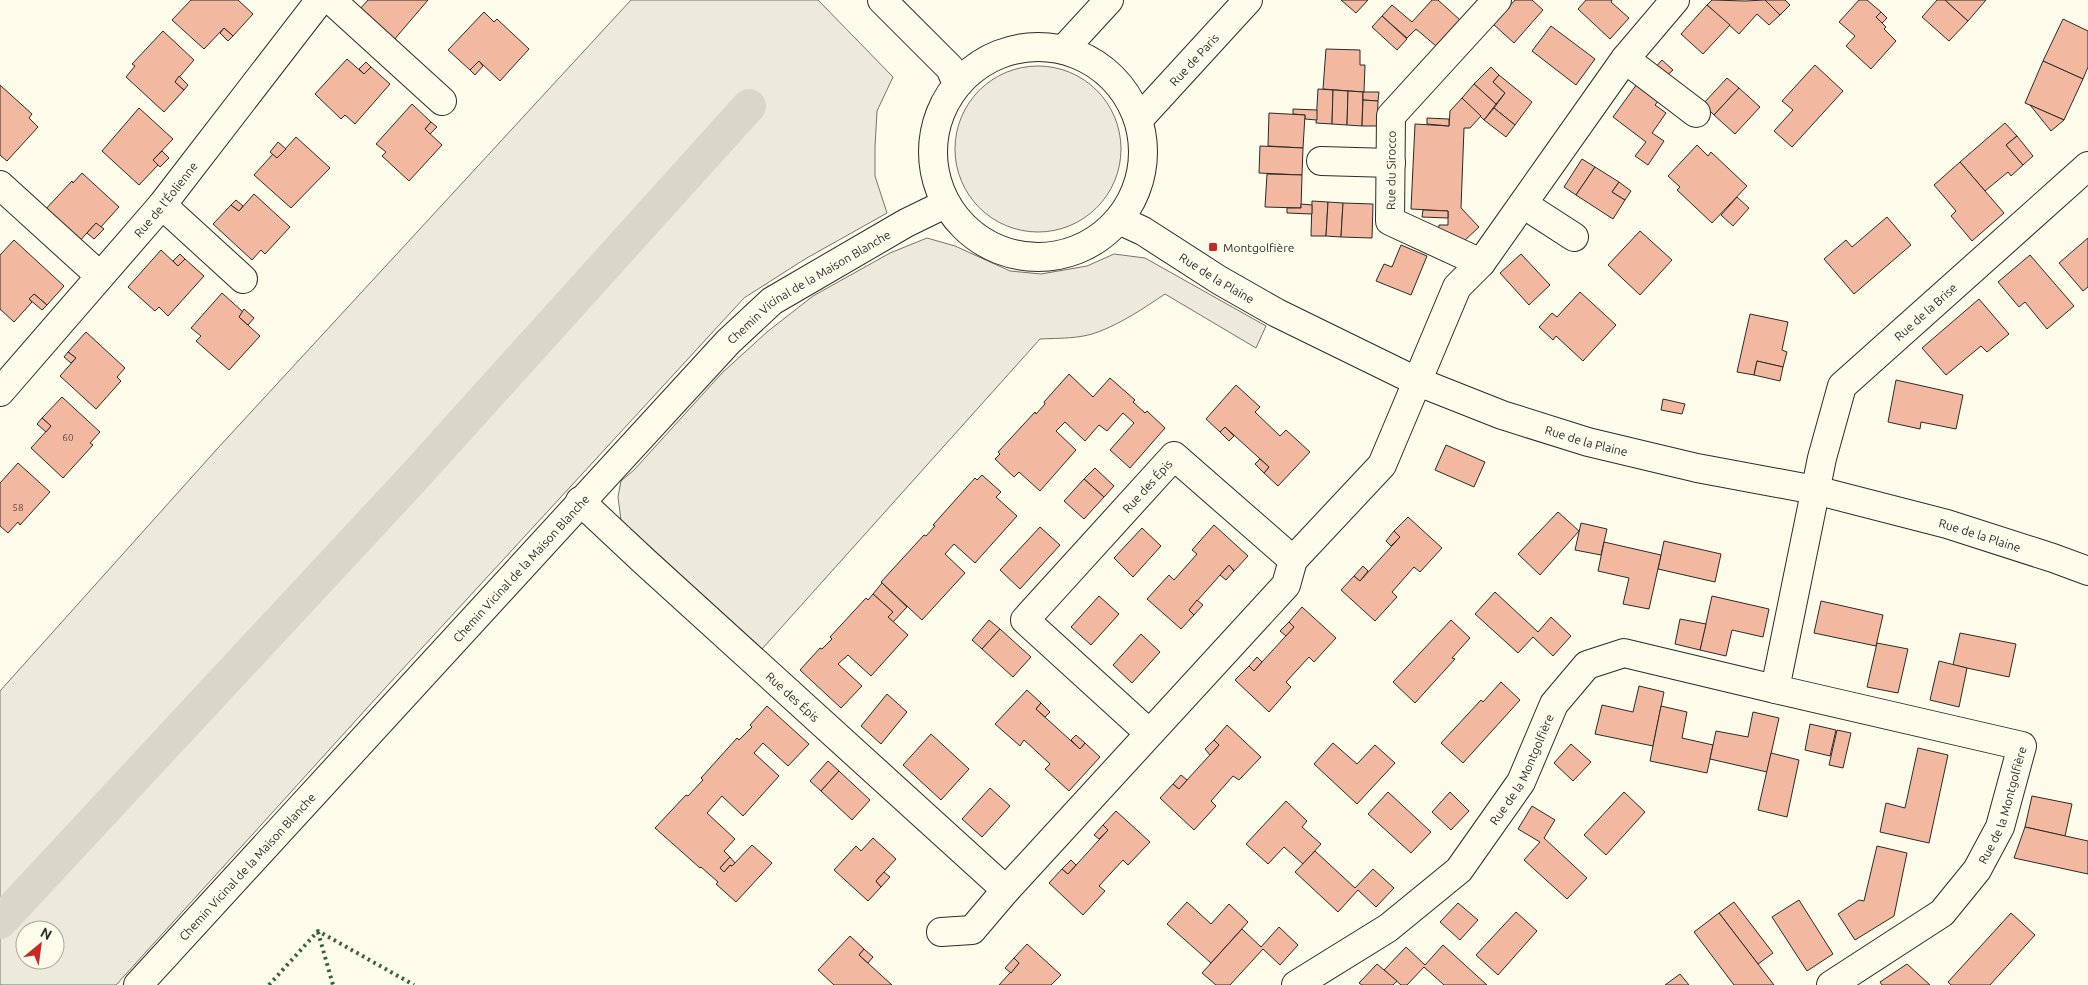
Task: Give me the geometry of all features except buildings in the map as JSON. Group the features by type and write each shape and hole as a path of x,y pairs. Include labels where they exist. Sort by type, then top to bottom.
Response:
{"street":[{"name":"Rue de l'Éolienne","path":"0,392 162,205 320,0"},
{"path":"331,0 442,101"},
{"path":"882,0 950,68 957,84"},
{"path":"1064,49 1109,0"},
{"name":"Rue de Paris","path":"1139,119 1248,0"},
{"name":"Rue du Sirocco","path":"1481,263 1390,221 1391,116 1497,0"},
{"path":"941,932 972,930 1006,890 1286,584 1293,560 1382,465 1457,287 1481,263 1625,60 1670,1"},
{"path":"1039,46 1064,49 1103,68 1125,91 1139,119 1144,147 1142,177 1131,205 1119,220 1087,247 1055,257 1022,257 991,247 964,228 945,204 934,172 933,141 941,111 957,84 982,62 1013,50 1039,46"},
{"path":"1625,60 1696,113"},
{"path":"1321,161 1391,163"},
{"name":"Rue de la Brise","path":"1815,490 1842,386 2088,166"},
{"path":"0,185 100,276"},
{"name":"Chemin Vicinal de la Maison Blanche","path":"138,985 580,501 728,342 772,301 906,223 945,204"},
{"path":"1523,204 1574,236"},
{"path":"162,205 243,279"},
{"name":"Rue de la Plaine","path":"1119,220 1143,231 1219,280 1276,313 1416,381 1502,415 1588,442 1697,468 1815,490 1947,524 2088,571"},
{"name":"Rue des Épis","path":"1149,734 1025,620 1174,456 1293,560"},
{"path":"1775,689 1815,490"},
{"name":"Rue des Épis","path":"580,501 1006,890"},
{"name":"Rue de la Montgolfière","path":"1296,985 1388,928 1458,870 1521,782 1554,704 1586,665 1624,653 2022,746 2000,827 1978,870 1942,913 1831,985"}],"shaded area":[{"path":"631,0 818,0 893,77 877,111 875,147 875,176 887,213 805,259 744,298 387,686 116,985 0,985 0,691 217,449"},
{"path":"1046,66 1070,72 1097,90 1115,117 1120,133 1120,165 1115,181 1097,208 1084,218 1062,229 1030,232 1006,226 985,213 974,202 958,173 955,141 961,117 974,96 985,85 1014,69"},
{"path":"927,238 955,246 1010,271 1041,274 1087,266 1114,254 1145,258 1266,326 1256,348 1165,294 1124,320 1098,332 1077,337 1040,339 762,649 621,520 618,497 621,481 634,470 722,373 767,332 813,296 890,253"}],"waterway":[{"path":"0,922 414,477 749,106"}],"hedge":[{"path":"269,985 318,931 414,985"},
{"path":"318,932 333,985"}],"place":[{"name":"Montgolfière","path":"1213,247"}]}
